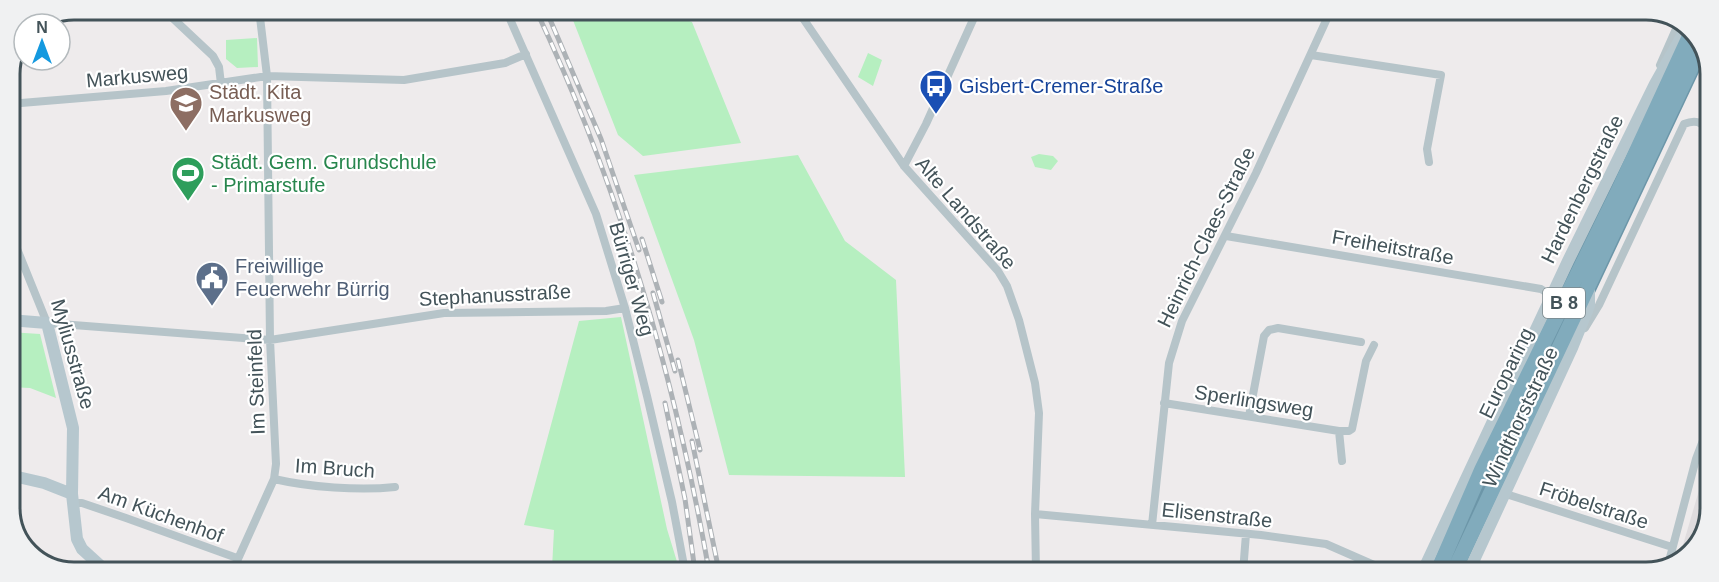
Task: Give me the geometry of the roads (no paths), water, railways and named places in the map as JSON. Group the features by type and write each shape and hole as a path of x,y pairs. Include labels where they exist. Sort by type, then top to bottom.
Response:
{"highway":[{"name":"Europaring","path":"1442,562 1482,470 1622,185 1684,36"},
{"name":"Europaring","path":"1458,562 1697,56"}],"main road":[{"name":"Hardenbergstraße","path":"1427,562 1655,84 1683,36"},
{"path":"1572,348 1589,306 1589,284"},
{"name":"Stephanusstraße","path":"20,322 47,323"},
{"name":"Myliusstraße","path":"47,323 73,428 73,498 79,543 82,549 96,562"},
{"name":"Windthorststraße","path":"1473,562 1572,348"},
{"path":"20,478 44,483 73,498"}],"street":[{"path":"175,20 213,56 219,67 221,84"},
{"name":"Im Steinfeld","path":"236,562 274,479 276,464 270,340 267,76 261,20"},
{"name":"Bürriger Weg","path":"511,20 596,214 625,308 672,502 683,562"},
{"name":"Alte Landstraße","path":"805,20 904,166 998,271 1007,286 1019,320 1035,383 1039,413 1035,514 1036,562"},
{"path":"904,166 926,124 972,20"},
{"name":"Heinrich-Claes-Straße","path":"1152,525 1168,363 1175,339 1226,236 1326,20"},
{"name":"Markusweg","path":"20,103 166,91 267,76 404,80 505,63 526,54"},
{"path":"1311,55 1441,75 1427,149 1429,162"},
{"name":"Windthorststraße","path":"1572,348 1599,305 1684,124 1691,121 1699,122"},
{"name":"Freiheitstraße","path":"1226,236 1541,289 1552,296"},
{"name":"Myliusstraße","path":"20,256 47,323"},
{"name":"Stephanusstraße","path":"47,323 270,340 444,314 606,311 625,308"},
{"path":"1249,416 1264,336 1269,330 1278,328 1360,342"},
{"name":"Sperlingsweg","path":"1164,403 1349,431 1352,429 1366,361 1374,345"},
{"name":"Sperlingsweg","path":"1339,431 1342,461"},
{"path":"1670,556 1700,449"},
{"name":"Im Bruch","path":"274,479 353,488 395,487"},
{"name":"Fröbelstraße","path":"1506,494 1672,547"},
{"name":"Am Küchenhof","path":"73,498 237,558"},
{"name":"Elisenstraße","path":"1035,514 1326,544 1367,562"},
{"path":"1243,562 1246,534"}],"railway":[{"path":"540,20 594,146 641,285 679,427 707,562"},
{"path":"550,20 601,139 639,250"},
{"path":"642,239 662,302"},
{"path":"653,293 675,371"},
{"path":"678,360 700,450"},
{"path":"665,403 685,499 694,562"},
{"path":"692,441 717,562"}],"place":[{"name":"Gisbert-Cremer-Straße","path":"936,115"},
{"name":"Städt. Kita Markusweg","path":"186,132"},
{"name":"Städt. Gem. Grundschule - Primarstufe","path":"188,202"},
{"name":"Freiwillige Feuerwehr Bürrig","path":"212,307"}]}
